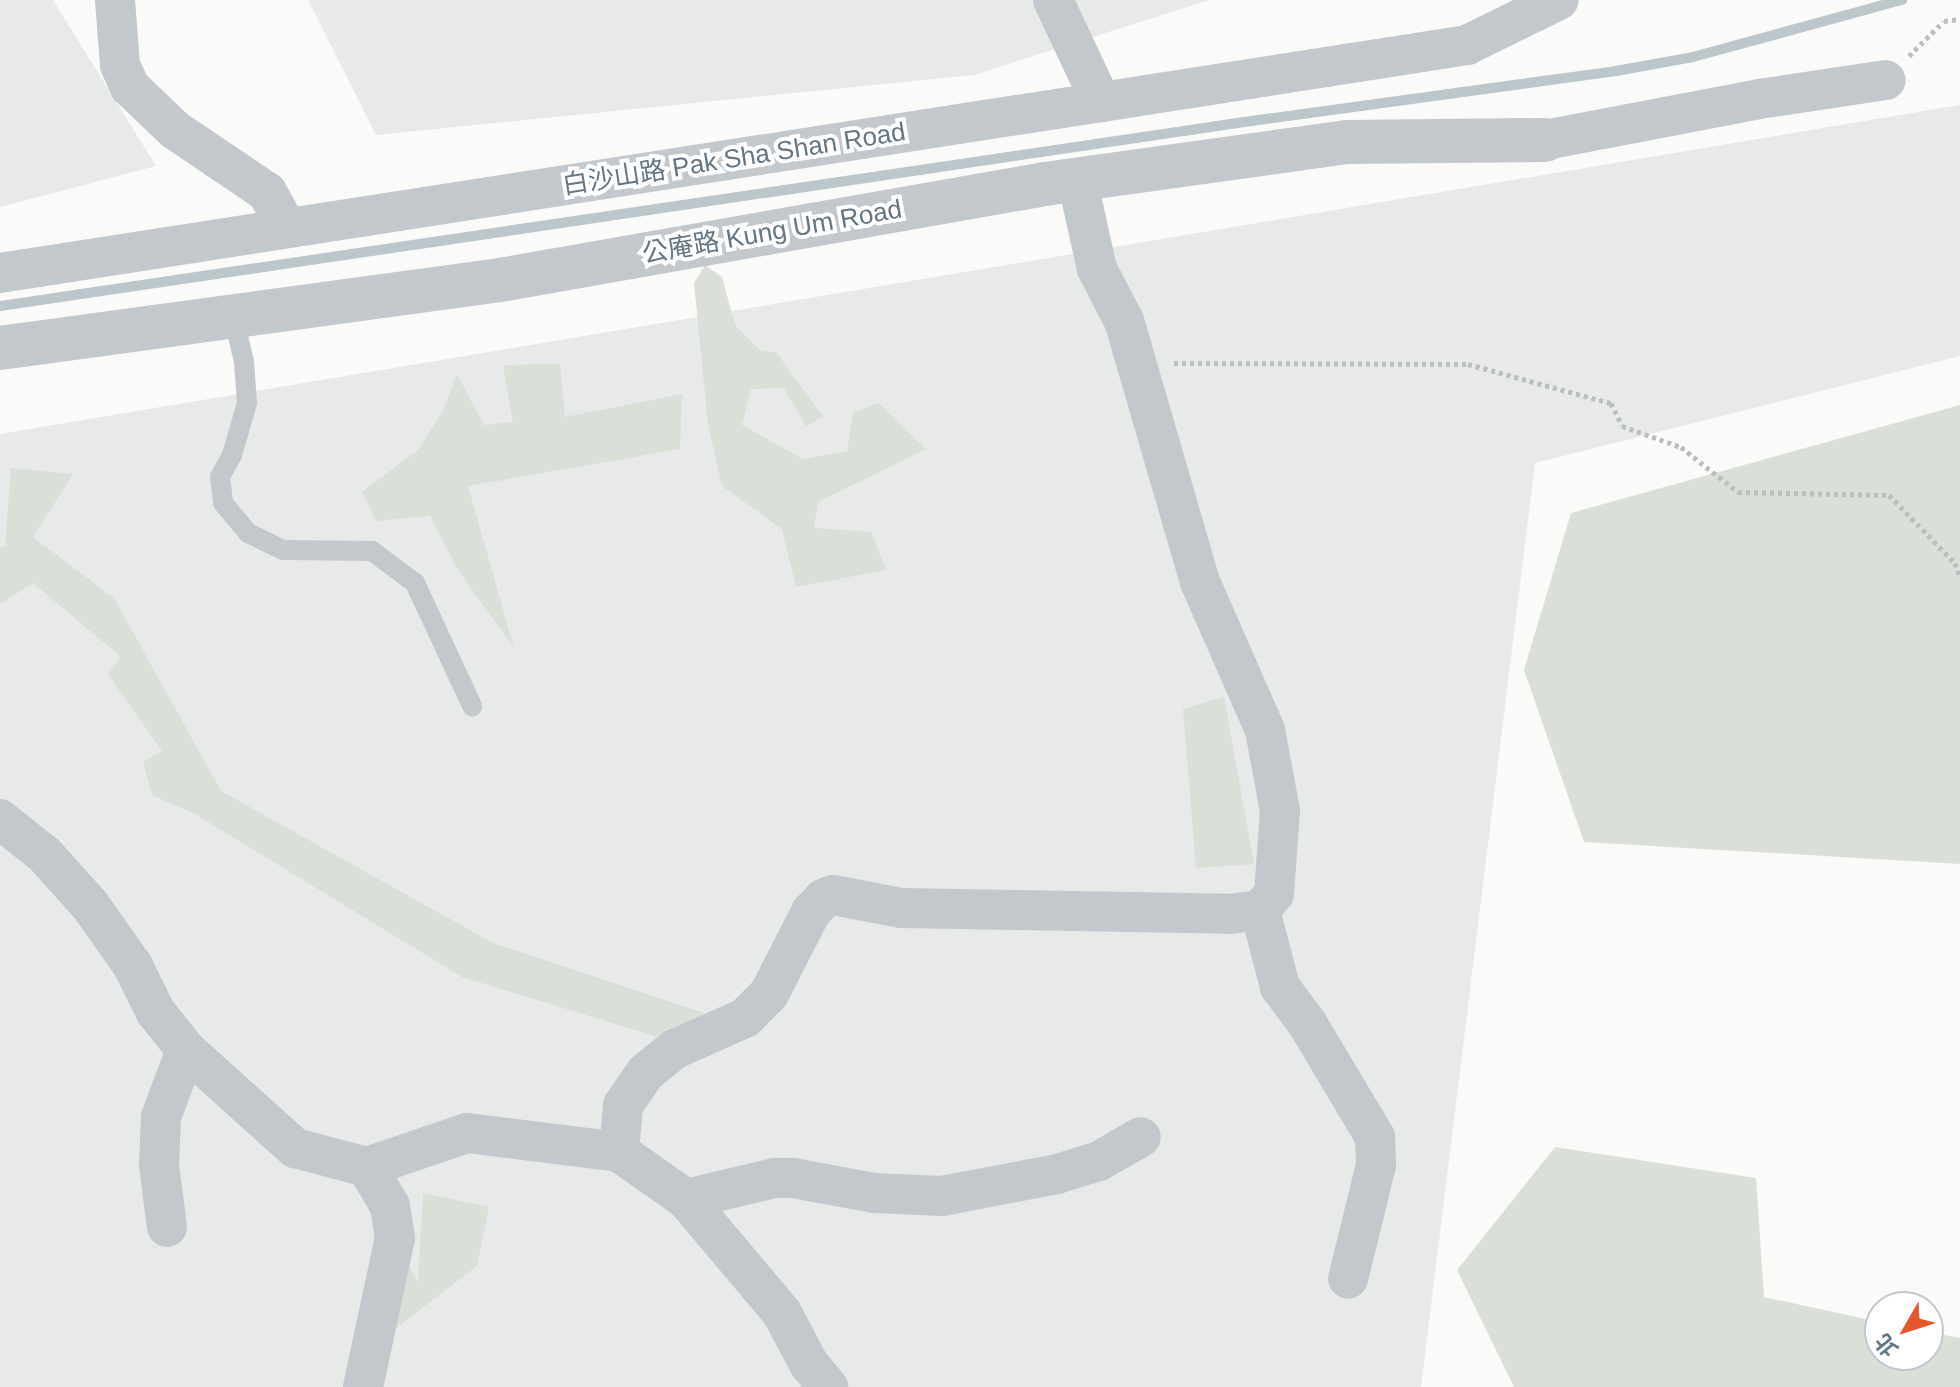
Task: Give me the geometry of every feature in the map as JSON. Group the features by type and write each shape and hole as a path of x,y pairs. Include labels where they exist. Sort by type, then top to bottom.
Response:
{"street":[{"path":"115,0 120,65 130,87 175,130 267,192 287,228"},
{"path":"1053,0 1101,102"},
{"name":"白沙山路 Pak Sha Shan Road","path":"0,273 1467,45 1559,0"},
{"path":"1545,140 1759,99 1886,80"},
{"name":"公庵路 Kung Um Road","path":"0,348 500,280 1077,179 1347,142 1545,140"},
{"path":"619,1152 623,1105 645,1073 675,1049 745,1018 769,994 811,912 823,899 833,895 901,908 1230,914 1260,910 1274,894 1280,811 1265,730 1200,582 1124,321 1097,269 1077,179"},
{"path":"0,819 45,855 90,905 133,966 155,1011 186,1050 295,1148 367,1167 467,1133 619,1152 686,1199 782,1313 809,1364 828,1387"},
{"path":"1260,910 1280,987 1307,1023 1375,1137 1376,1165 1348,1279"},
{"path":"167,1227 159,1165 161,1117 186,1050"},
{"path":"686,1199 784,1178 874,1193 942,1196 1057,1174 1099,1161 1141,1137"},
{"path":"363,1387 395,1238 390,1206 367,1167"}],"lane":[{"path":"233,315 244,362 247,403 232,455 220,477 223,503 248,533 283,550 372,551 415,583 472,706"}],"path":[{"path":"1886,80 1944,21 1960,19"},
{"path":"1136,363 1468,364 1611,403 1622,426 1681,447 1738,492 1889,495 1955,563 1960,577"}],"shaded area":[{"path":"0,0 53,0 156,166 0,207"},
{"path":"308,0 1209,0 974,75 376,135"},
{"path":"1960,105 1960,356 1535,463 1421,1387 0,1387 0,434"},
{"path":"705,265 722,277 735,325 761,351 776,352 823,417 806,426 784,388 751,389 742,425 803,459 847,451 853,413 878,403 926,449 818,502 814,528 871,532 886,570 796,587 782,529 722,486 708,424 694,283"},
{"path":"560,364 565,417 682,394 680,449 468,486 514,648 458,570 430,516 376,521 362,492 418,450 443,411 457,374 484,425 513,422 503,365"},
{"path":"1960,405 1960,864 1584,842 1524,670 1571,513"},
{"path":"11,468 73,474 33,537 114,598 221,791 493,943 704,1013 668,1040 462,977 195,814 152,795 143,762 162,751 108,674 121,657 33,583 0,604 0,548 5,546"},
{"path":"1224,697 1254,864 1196,868 1183,709"},
{"path":"1555,1147 1756,1178 1764,1297 1864,1319 1864,1371 1944,1371 1944,1335 1960,1338 1960,1387 1514,1387 1457,1270"},
{"path":"423,1193 489,1207 477,1266 391,1332 401,1252 418,1282"}],"waterway":[{"path":"0,306 1244,122 1616,71 1693,57 1902,0"}]}
